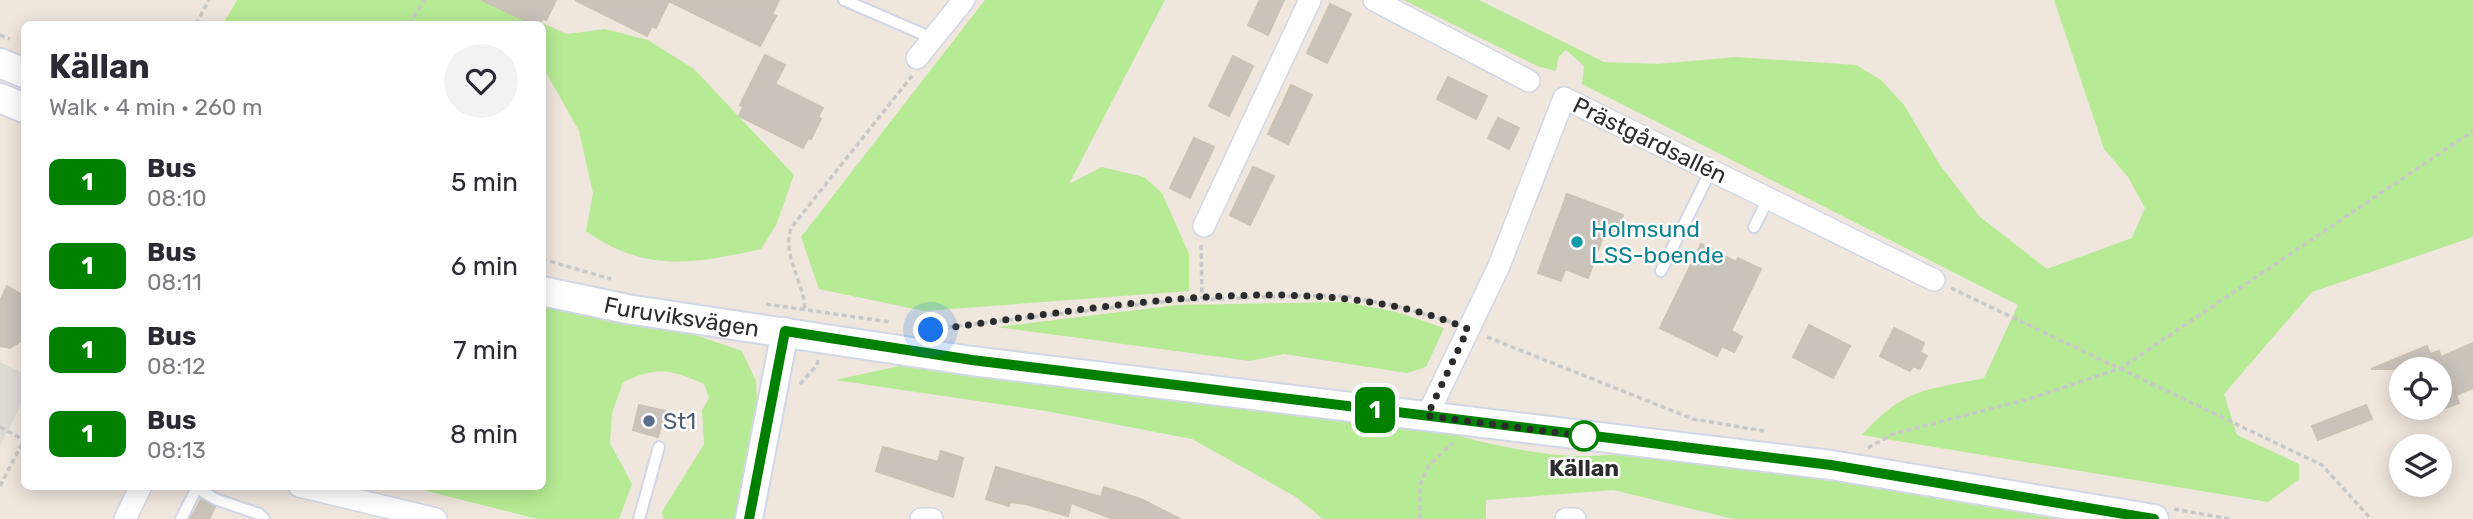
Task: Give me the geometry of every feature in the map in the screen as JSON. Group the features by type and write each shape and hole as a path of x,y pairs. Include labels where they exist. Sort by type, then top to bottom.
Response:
{"main road":[{"path":"0,63 21,72"},
{"path":"0,99 21,107"},
{"name":"Furuviksvägen","path":"546,292 627,309 785,331 822,323 972,360 1831,465 2158,513"}],"street":[{"path":"917,58 964,0"},
{"path":"1204,226 1310,0"},
{"path":"1374,0 1529,80"},
{"name":"Prästgårdsallén","path":"1427,416 1499,266 1564,98 1934,280"},
{"path":"749,519 785,331"},
{"path":"125,519 139,490"},
{"path":"316,490 436,519"},
{"path":"921,519 932,519"},
{"path":"1566,519 1574,519"}],"lane":[{"path":"844,0 932,38"},
{"path":"1661,271 1711,170"},
{"path":"1754,227 1768,199"},
{"path":"639,519 659,447"},
{"path":"181,519 196,490"},
{"path":"202,490 215,499 259,514 264,519"}],"path":[{"path":"198,21 209,0"},
{"path":"411,21 425,0"},
{"path":"805,308 799,278 788,251 787,242 791,228 919,66 917,58"},
{"path":"1875,455 1862,452 1893,434 2029,399 2121,368 2473,131"},
{"path":"1202,299 1200,272 1204,226"},
{"path":"546,259 615,281"},
{"path":"1934,280 2322,465 2371,519"},
{"path":"931,330 1202,299 1345,296 1422,312 1693,419 1768,432"},
{"path":"758,303 805,308 822,323 890,322"},
{"path":"796,389 804,376 817,365 822,323"},
{"path":"0,427 21,438"},
{"path":"1420,519 1420,484 1429,465 1452,447 1454,440"},
{"path":"0,486 3,475 21,445"},
{"path":"2158,513 2230,519"}],"green space":[{"path":"237,0 489,0 537,21 225,21"},
{"path":"985,0 1165,0 1069,184 1102,167 1144,177 1162,193 1189,254 1189,291 924,311 819,289 801,237"},
{"path":"1404,0 1479,0 1604,62 1658,64 1736,57 1856,65 1881,80 1904,105 1940,165 1980,217 2047,269 2132,238 2145,208 2128,177 2104,149 2054,0 2473,0 2473,237 2312,292 2224,394 2237,435 2299,464 2299,479 2268,502 1862,435 1877,419 1904,399 1931,389 1984,378 2018,305 1582,84 1584,66 1566,50 1559,56 1556,71 1537,66"},
{"path":"546,25 567,34 605,29 648,40 694,69 794,175 776,225 761,249 691,261 649,259 629,254 586,231 593,193 579,131 546,72"},
{"path":"546,302 681,330 742,351 756,381 757,405 738,519 663,519 662,512 704,444 702,410 709,398 704,384 664,371 646,373 623,382 612,413 610,443 632,484 619,519 538,519 423,490 546,490"},
{"path":"1345,302 1397,312 1444,328 1426,367 1407,373 1284,354 1250,361 997,327 1178,305"},
{"path":"913,363 1432,429 1532,452 1583,456 1632,451 1939,489 2098,519 1734,519 1613,490 1486,500 1486,519 1323,519 1296,497 1192,439 1046,411 835,380"}],"shaded area":[{"path":"0,362 21,372 21,405 0,446"}],"building":[{"path":"482,0 556,0 546,20 543,18 541,21 526,21"},
{"path":"575,0 779,0 772,14 776,16 760,46 669,1 656,28 652,26 647,36"},
{"path":"1260,0 1284,0 1268,35 1248,25"},
{"path":"1330,4 1351,14 1327,63 1307,53"},
{"path":"765,55 785,65 775,84 823,108 818,117 821,119 811,139 808,138 803,148 739,116 743,107 740,105"},
{"path":"1233,56 1253,66 1229,116 1209,106"},
{"path":"1448,77 1487,96 1476,119 1437,99"},
{"path":"1291,85 1312,95 1288,144 1268,134"},
{"path":"1498,118 1519,128 1509,149 1488,138"},
{"path":"1194,138 1214,147 1190,198 1170,188"},
{"path":"1253,167 1274,176 1250,225 1230,215"},
{"name":"Holmsund LSS-boende","path":"1567,194 1623,215 1615,238 1604,234 1588,278 1565,269 1561,281 1538,273"},
{"path":"1701,244 1736,262 1738,258 1761,269 1731,331 1742,337 1734,352 1722,346 1717,356 1660,328"},
{"path":"7,286 21,294 21,341 10,348 0,346 0,301"},
{"path":"1809,325 1850,346 1833,378 1793,357"},
{"path":"1894,328 1924,343 1920,352 1927,356 1920,369 1913,366 1910,371 1880,356"},
{"path":"2473,343 2473,388 2456,395 2459,403 2452,406 2452,357 2441,357"},
{"path":"2427,346 2430,354 2439,351 2441,357 2400,357"},
{"path":"2389,362 2389,369 2371,369"},
{"name":"St1","path":"639,405 665,411 658,437 633,430"},
{"path":"2366,405 2372,419 2318,440 2312,426"},
{"path":"883,447 938,462 941,451 963,458 953,497 876,471"},
{"path":"996,467 1101,497 1104,487 1143,500 1180,519 1113,519 1071,503 1068,516 1026,504 1010,502 1009,506 986,499"},
{"path":"201,500 215,507 209,519 190,519"}],"bus line":[{"name":"1","path":"749,519 785,331 972,360 1831,465 1941,481 2154,519"}],"place":[{"name":"Holmsund LSS-boende","path":"1577,242"},
{"name":"St1","path":"649,421"},
{"name":"Källan","path":"1584,436"}],"route":[{"path":"931,330 1170,301 1345,296 1422,312 1468,329 1427,416 1584,436"}]}
